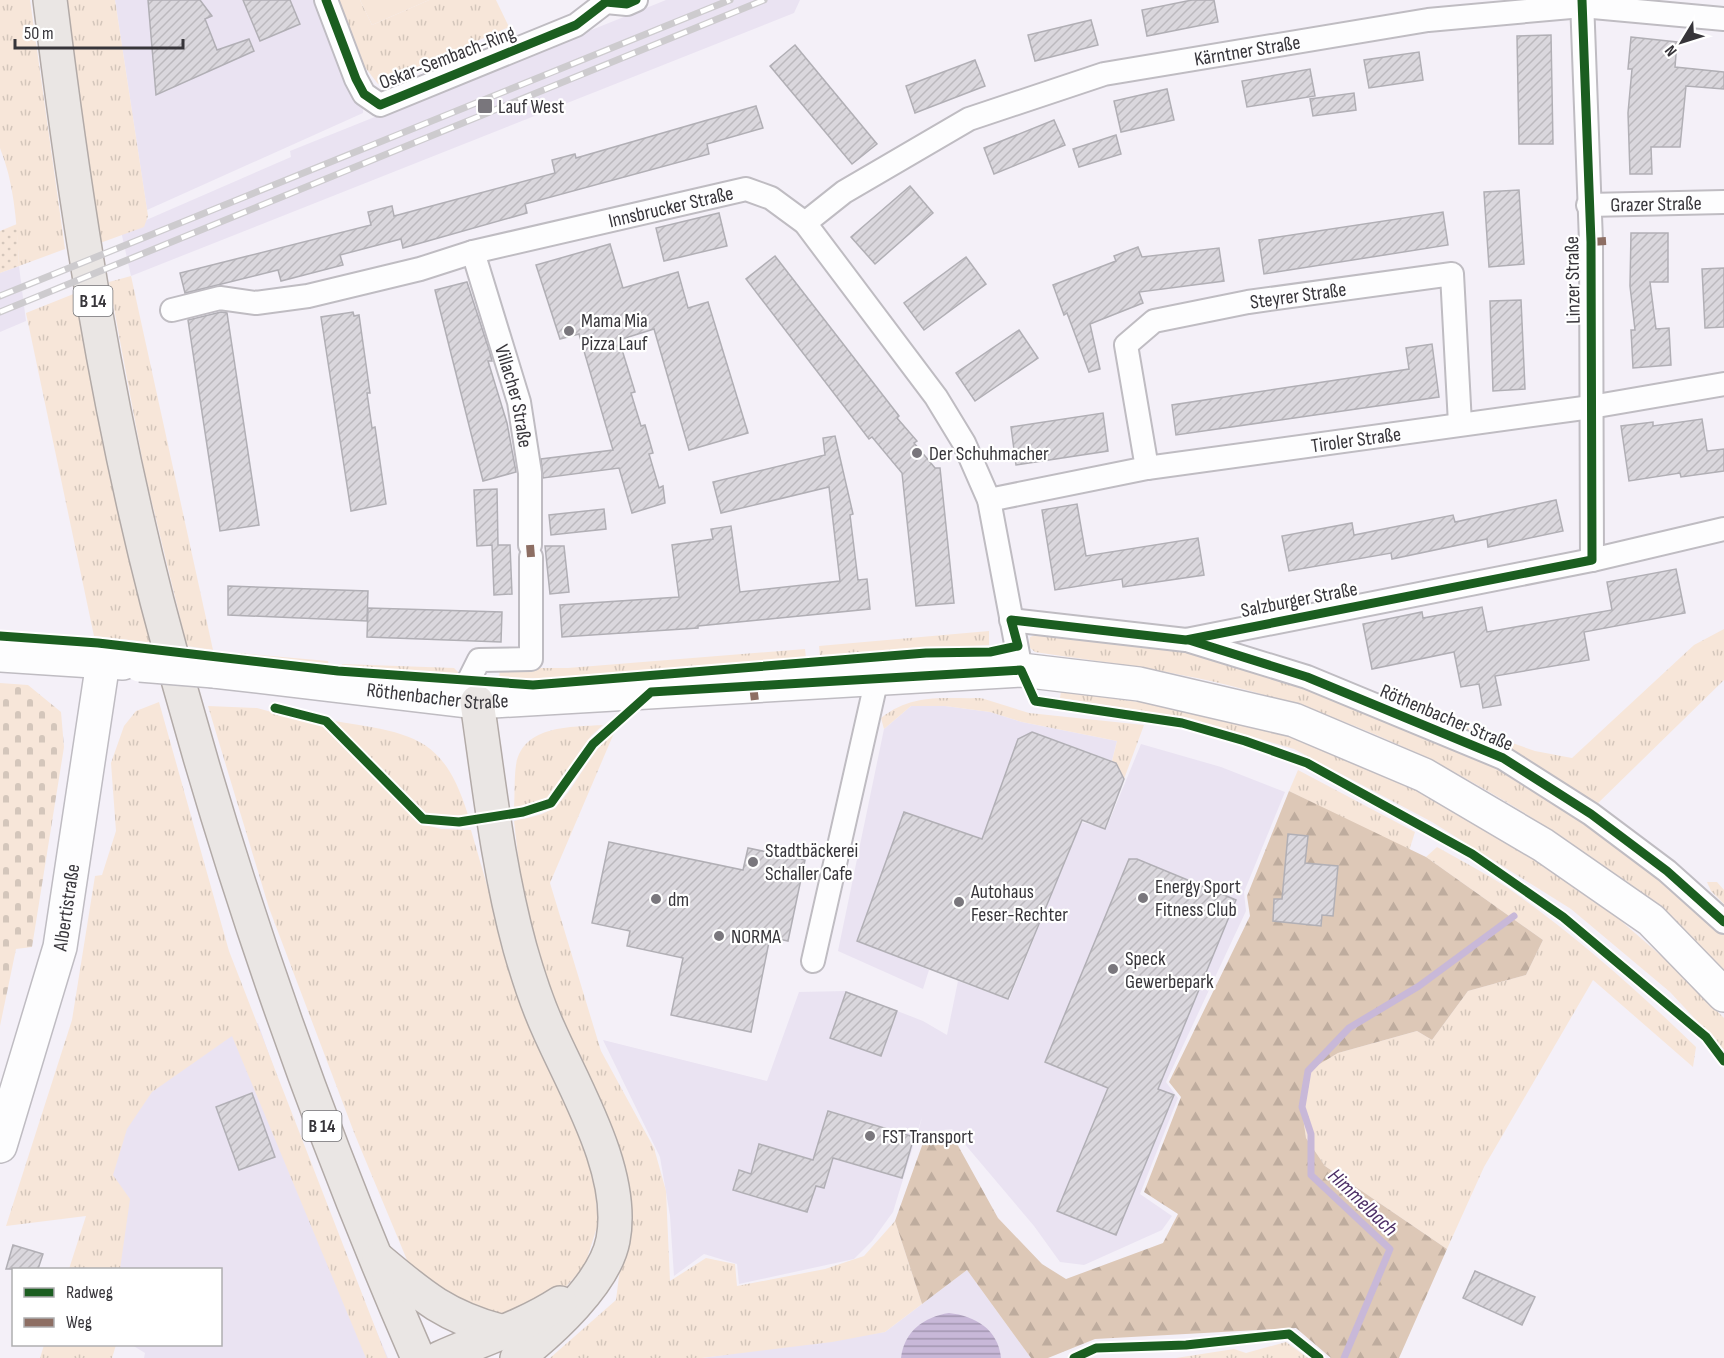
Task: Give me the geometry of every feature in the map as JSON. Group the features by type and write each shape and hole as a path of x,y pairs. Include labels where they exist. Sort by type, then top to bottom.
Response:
{"main road":[{"name":"B 14","path":"50,0 66,133 93,301 126,467 156,598 210,796 274,996 373,1254 418,1358"},
{"name":"Röthenbacher Straße","path":"0,655 214,671 468,701 1021,670 1139,684 1294,720 1424,775 1543,845 1651,920 1724,995"},
{"name":"Albertistraße","path":"0,1146 60,947 103,662"},
{"path":"468,701 520,947 548,1028 602,1147 611,1186 615,1221 613,1241 604,1264 590,1284 566,1317 517,1358"},
{"path":"373,1254 424,1298 449,1314 500,1331"},
{"path":"440,1358 500,1331 530,1322 590,1284"}],"street":[{"name":"Oskar-Sembach-Ring","path":"326,0 356,79 364,94 380,105 576,25 606,2 627,4 636,0"},
{"name":"Kärntner Straße","path":"805,223 844,192 969,119 1104,74 1428,20 1582,3 1724,19"},
{"name":"Linzer Straße","path":"1582,3 1591,242 1592,560"},
{"name":"Innsbrucker Straße","path":"172,310 220,298 256,303 308,296 420,269 474,252 746,189 771,198 805,223 936,397 964,443 989,500 1021,670"},
{"name":"Grazer Straße","path":"1588,206 1724,202"},
{"name":"Villacher Straße","path":"468,701 478,660 531,659 530,473 519,402 474,252"},
{"name":"Steyrer Straße","path":"1147,468 1126,345 1154,321 1248,302 1452,274 1460,424"},
{"name":"Tiroler Straße","path":"989,500 1147,468 1590,407 1724,384"},
{"name":"Salzburger Straße","path":"1011,620 1186,640 1592,560 1724,529"},
{"name":"Röthenbacher Straße","path":"1186,640 1307,677 1503,758 1591,814 1667,871 1724,922"},
{"path":"813,961 877,678"}],"shaded area":[{"path":"115,0 338,0 364,66 363,113 147,210"},
{"path":"666,0 800,0 794,13 131,276 121,231 291,157 290,151"},
{"path":"19,266 26,321 0,332 0,273"},
{"path":"911,706 945,706 990,712 1022,722 1117,741 1112,761 1033,732 982,839 904,812 857,940 929,970 923,989 838,951 884,729"},
{"path":"1141,744 1221,767 1285,792 1244,892 1246,911 1166,1082 1178,1098 1140,1194 1172,1216 1162,1230 1084,1265 1060,1262 1034,1226 952,1129 918,1133 922,1117 893,1212 872,1241 854,1259 739,1284 737,1264 704,1254 674,1276 670,1216 660,1157 603,1040 767,1081 799,992 846,991 923,1021 947,1035 958,981 1009,1000 1081,822 1106,829"},
{"path":"258,1023 317,1191 388,1358 144,1358 145,1353 134,1346 222,1346 222,1268 89,1268 105,1041"},
{"path":"967,1270 1031,1358 702,1358 885,1332"},
{"path":"949,1313 968,1317 984,1326 995,1339 1001,1358 901,1358 906,1340 917,1327 931,1318"}],"green space":[{"path":"0,0 30,0 65,249 19,266 12,191 0,148"},
{"path":"67,0 115,0 148,216 144,227 100,243"},
{"path":"338,0 360,0 372,25 429,0 496,0 509,27 378,84 364,66"},
{"path":"360,0 429,0 372,25"},
{"path":"17,224 19,266 0,273 0,231"},
{"path":"131,276 213,650 187,646 145,474 109,282"},
{"path":"76,293 155,643 94,636 26,313"},
{"path":"1724,629 1724,680 1593,808 1381,697 1535,751 1572,758 1694,645"},
{"path":"989,631 989,645 820,656 819,646"},
{"path":"1038,634 1177,649 1258,672 1378,712 1478,757 1552,800 1624,851 1688,901 1724,935 1724,971 1695,942 1601,866 1513,806 1420,755 1322,714 1242,689 1154,670 1035,652 1029,647 1030,637"},
{"path":"805,649 806,658 573,678 499,678 500,668 568,668"},
{"path":"238,653 328,661 329,667 237,655"},
{"path":"342,664 454,668 458,672 458,677 341,668"},
{"path":"0,683 28,685 61,712 64,747 32,947 16,949 0,1026"},
{"path":"1061,691 1188,709 1339,751 1413,786 1501,835 1597,900 1666,960 1724,1018 1724,1050 1670,992 1571,909 1432,822 1294,749 1189,718 1060,698"},
{"path":"941,698 981,698 1029,713 1144,725 1124,779 1116,763 1112,761 1117,741 1022,722 990,712 945,706 911,706 884,729 881,718 905,704 916,701"},
{"path":"159,702 229,951 387,1358 366,1358 232,1036 152,1092 127,1129 113,1175 130,1199 120,1268 69,1268 86,1216 6,1226 72,1020 95,876 102,875 116,831 111,763 124,726 136,711"},
{"path":"208,706 257,708 330,728 419,823 441,829 471,830 521,1003 593,1168 598,1224 585,1265 557,1297 494,1321 431,1293 407,1260 355,1135 269,908"},
{"path":"335,721 404,735 421,743 435,753 447,768 458,788 468,815 460,817 424,815"},
{"path":"603,725 591,736 548,798 514,808 516,765 520,752 528,742 538,735 563,728"},
{"path":"614,733 550,883 601,1051 654,1148 666,1191 670,1281 706,1258 735,1264 737,1286 825,1269 864,1256 895,1221 922,1304 885,1332 832,1342 702,1358 550,1358 616,1300 627,1213 580,1063 533,947 522,891 514,821 539,815 555,806 564,798 604,741"},
{"path":"1298,770 1415,832 1409,851 1289,791"},
{"path":"1289,791 1426,857 1543,940 1526,975 1468,991 1432,1040 1417,1031 1338,1053 1308,1071 1301,1103 1306,1138 1325,1166 1447,1249 1399,1358 1331,1358 1296,1328 1095,1339 1048,1358 1031,1358 967,1270 922,1304 895,1221 924,1140 951,1133 998,1218 1042,1264 1066,1279 1163,1243 1178,1214 1144,1192 1181,1097 1169,1082 1250,916 1247,896"},
{"path":"1437,847 1508,888 1558,925 1629,984 1696,1047 1693,1067 1593,980 1484,1167 1447,1249 1325,1166 1306,1138 1301,1103 1308,1071 1338,1053 1417,1031 1432,1040 1468,991 1526,975 1543,940 1426,857"},
{"path":"1707,882 1717,882 1724,890 1724,904 1711,891"},
{"path":"1286,1342 1308,1358 1176,1358 1234,1349 1246,1353"},
{"path":"44,1346 116,1346 112,1358 40,1358"}],"building":[{"path":"148,0 200,0 212,16 205,19 217,50 249,39 254,51 156,95"},
{"path":"243,0 290,0 300,24 260,41"},
{"path":"1192,0 1214,0 1218,22 1147,36 1142,10"},
{"path":"1091,20 1098,45 1035,61 1028,35"},
{"path":"1551,35 1553,144 1519,144 1517,36"},
{"path":"1631,37 1677,42 1675,67 1724,72 1724,89 1686,86 1680,147 1651,147 1652,174 1630,174 1628,113 1632,69 1628,69"},
{"path":"795,45 877,144 852,164 770,66"},
{"path":"1419,52 1423,80 1369,88 1364,60"},
{"path":"975,60 985,86 915,113 906,86"},
{"path":"1310,69 1315,96 1247,107 1242,81"},
{"path":"1167,89 1174,120 1121,132 1114,101"},
{"path":"1354,93 1356,110 1313,116 1310,99"},
{"path":"756,106 763,128 707,144 709,154 525,204 527,213 403,248 401,239 340,255 343,265 281,281 278,270 185,293 180,273 371,225 368,212 392,206 394,216 555,173 552,160 575,154 576,158"},
{"path":"1054,120 1065,145 994,174 984,148"},
{"path":"1116,135 1121,154 1079,167 1073,149"},
{"path":"910,186 933,213 875,264 851,237"},
{"path":"1519,190 1524,264 1489,267 1484,192"},
{"path":"1443,212 1448,245 1264,274 1259,240"},
{"path":"719,213 727,246 664,261 656,228"},
{"path":"1631,233 1668,233 1668,282 1650,282 1656,329 1669,328 1671,365 1633,368 1631,330 1635,330 1630,286"},
{"path":"610,244 623,288 678,272 688,308 708,302 748,433 689,450 654,329 619,340 635,392 631,393 641,426 645,425 653,453 649,454 659,488 663,486 665,503 632,513 619,468 543,478 541,459 613,450 579,334 560,339 536,265"},
{"path":"1138,247 1142,257 1219,248 1224,281 1139,292 1143,303 1090,324 1100,369 1089,372 1067,313 1064,315 1053,285 1116,261 1114,256"},
{"path":"775,256 899,416 897,418 917,441 914,443 935,468 940,468 954,603 916,606 902,473 872,437 869,439 746,279"},
{"path":"966,257 986,284 924,330 904,303"},
{"path":"1724,268 1724,327 1705,328 1702,269"},
{"path":"467,282 490,353 492,361 488,361 507,423 516,472 483,481 435,290"},
{"path":"1521,300 1525,389 1493,391 1490,301"},
{"path":"221,312 227,313 259,525 220,531 188,320"},
{"path":"353,312 354,316 359,315 370,393 367,393 372,428 375,427 386,504 351,511 321,317"},
{"path":"1019,330 1038,358 975,401 956,373"},
{"path":"1432,344 1439,397 1176,435 1172,405 1409,369 1406,348"},
{"path":"1103,413 1108,451 1016,465 1011,427"},
{"path":"1702,419 1707,451 1724,449 1724,471 1681,477 1680,473 1629,481 1621,426 1653,422 1653,426"},
{"path":"835,436 853,514 850,515 858,580 867,579 870,609 698,626 698,628 562,637 560,605 679,597 672,545 713,539 711,529 731,526 740,592 840,581 829,487 721,513 713,482 825,455 823,438"},
{"path":"497,489 498,545 510,545 512,594 494,595 492,545 477,546 474,490"},
{"path":"1556,500 1563,531 1488,547 1487,539 1392,559 1391,553 1289,571 1282,536 1352,523 1354,535 1453,515 1455,522"},
{"path":"1077,504 1086,556 1198,538 1204,575 1123,587 1122,579 1055,590 1042,510"},
{"path":"604,509 606,529 551,535 549,515"},
{"path":"545,546 564,546 569,592 550,594"},
{"path":"1676,569 1685,613 1584,632 1589,660 1495,676 1501,705 1483,708 1479,684 1461,687 1454,652 1372,669 1363,624 1422,612 1423,618 1482,607 1487,632 1612,610 1607,582"},
{"path":"228,586 368,591 367,621 228,615"},
{"path":"368,608 502,612 501,642 367,637"},
{"name":"Autohaus Feser-Rechter","path":"1032,732 1116,763 1124,779 1105,829 1082,820 1008,999 857,941 904,812 982,839 1018,739"},
{"path":"1288,834 1308,836 1305,863 1338,866 1333,916 1322,915 1321,926 1273,921 1274,899 1282,899"},
{"path":"609,842 743,870 748,848 805,860 788,941 770,937 751,1032 671,1015 683,958 627,946 630,931 592,923"},
{"path":"1129,859 1137,859 1236,900 1158,1089 1174,1095 1116,1235 1057,1211 1108,1088 1045,1062"},
{"path":"846,992 897,1011 881,1056 830,1038"},
{"path":"252,1093 275,1157 239,1170 216,1107"},
{"path":"828,1111 914,1137 902,1178 833,1158 824,1188 816,1186 807,1212 733,1190 739,1170 751,1174 759,1144 813,1160"},
{"path":"13,1245 43,1254 38,1268 6,1269"},
{"path":"1475,1271 1535,1297 1522,1325 1463,1298"}],"waterway":[{"name":"Himmelbach","path":"1344,1358 1390,1249 1311,1175 1311,1134 1302,1107 1308,1071 1349,1028 1419,986 1514,916"}],"railway":[{"path":"0,296 730,0"},
{"path":"0,312 764,0"}],"marked path":[{"path":"1591,242 1607,241"},
{"path":"530,545 531,557"},
{"path":"753,685 755,701"}],"cycle path":[{"path":"326,0 356,79 364,94 380,105 576,25 606,2 627,4 636,0"},
{"path":"0,636 98,643 338,671 533,685 926,653 990,652 1018,646 1011,620 1186,640 1592,560 1591,242 1582,0"},
{"path":"1189,640 1307,677 1503,758 1591,814 1667,871 1724,922"},
{"path":"275,708 326,721 423,819 459,822 523,812 551,803 593,744 651,692 1021,670 1035,701 1182,723 1245,741 1307,763 1472,854 1563,917 1706,1037 1724,1061"},
{"path":"1074,1358 1096,1348 1186,1345 1289,1334 1319,1358"}],"place":[{"name":"Lauf West","path":"485,106"},
{"name":"Mama Mia Pizza Lauf","path":"569,331"},
{"name":"Der Schuhmacher","path":"917,453"},
{"name":"Stadtbäckerei Schaller Cafe","path":"753,862"},
{"name":"Energy Sport Fitness Club","path":"1143,898"},
{"name":"dm","path":"656,899"},
{"name":"Autohaus Feser-Rechter","path":"959,902"},
{"name":"NORMA","path":"719,936"},
{"name":"Speck Gewerbepark","path":"1113,969"},
{"name":"FST Transport","path":"870,1136"}]}
